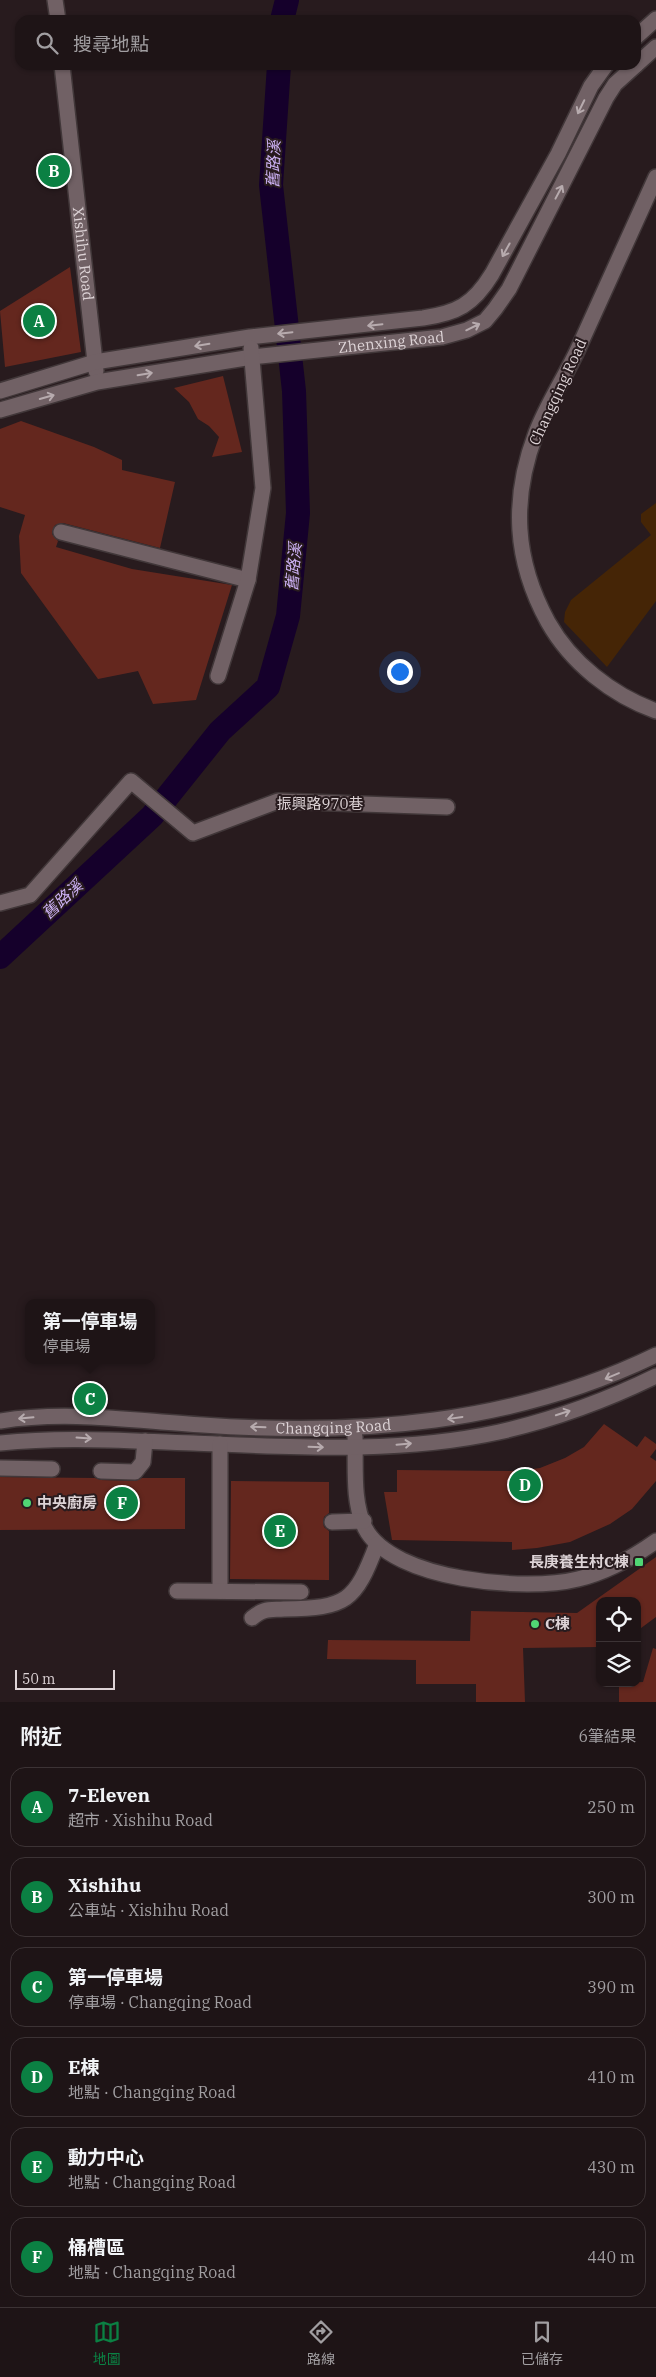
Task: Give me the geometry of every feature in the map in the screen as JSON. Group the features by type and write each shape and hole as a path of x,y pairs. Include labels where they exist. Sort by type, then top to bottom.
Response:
{"street":[{"path":"55,0 57,15"},
{"path":"641,32 656,19"},
{"name":"Zhenxing Road","path":"641,60 656,47"},
{"name":"Xishihu Road","path":"63,70 97,382"},
{"name":"Zhenxing Road","path":"0,391 95,362 250,337 375,325 444,315 459,310 483,289 504,254 558,154 591,86 602,70"},
{"name":"Zhenxing Road","path":"0,410 97,382 252,357 442,337 467,330 485,321 509,289 606,98 615,84 630,70"},
{"name":"Changqing Road","path":"656,177 577,351 536,433 524,475 518,518 519,542 531,586 555,634 583,667 637,704 656,711"},
{"path":"218,676 248,580 263,488 250,337"},
{"path":"60,532 248,580"},
{"name":"振興路970巷","path":"0,903 30,895 131,781 193,834 278,800 447,808"},
{"name":"Changqing Road","path":"0,1421 81,1415 261,1428 355,1428 428,1422 496,1410 599,1381 656,1356"},
{"name":"Changqing Road","path":"0,1443 71,1438 355,1447 424,1442 499,1432 594,1402 656,1376"},
{"path":"49,1417 49,1439"},
{"path":"355,1428 358,1493 365,1528 377,1544 416,1566 449,1576 476,1580 547,1584 578,1580 605,1570 635,1556 656,1541"},
{"path":"101,1471 135,1472 143,1462 145,1441"},
{"path":"220,1444 220,1592"},
{"path":"0,1468 52,1469"},
{"path":"332,1522 364,1521"},
{"path":"252,1618 262,1610 320,1609 346,1600 364,1578 377,1544"},
{"path":"177,1591 301,1592"}],"shaded area":[{"path":"656,503 656,601 607,667 564,622 565,612 571,600 651,535 641,522 641,514"}],"building":[{"path":"70,267 81,352 5,367 0,311"},
{"path":"223,376 242,452 212,457 219,437 209,426 198,419 189,402 174,388"},
{"path":"21,421 94,447 122,460 122,470 175,482 160,548 63,523 55,525 52,534 58,541 56,547 132,569 232,585 196,700 153,704 138,671 98,679 21,573 19,536 25,515 0,507 0,429"},
{"path":"604,1424 637,1447 645,1436 656,1444 656,1449 650,1457 656,1461 656,1481 632,1509 610,1524 570,1542 512,1550 512,1542 392,1540 384,1492 397,1492 397,1470 519,1471 540,1468 565,1458 584,1447"},
{"path":"0,1477 95,1478 101,1480 135,1481 142,1478 185,1478 185,1529 0,1530"},
{"path":"231,1481 329,1482 329,1513 324,1517 323,1522 324,1527 329,1531 329,1580 230,1579"},
{"name":"C棟","path":"656,1557 656,1617 641,1628 641,1597 600,1597"},
{"name":"C棟","path":"596,1600 596,1647 523,1648 525,1702 476,1702 476,1684 416,1684 416,1660 327,1659 328,1640 470,1641 471,1611 577,1613"},
{"path":"653,1648 656,1649 656,1702 619,1702 619,1687 641,1687 641,1682 643,1682"}],"waterway":[{"name":"舊路溪","path":"283,15 287,0"},
{"name":"舊路溪","path":"0,957 152,816 220,731 268,687 288,616 298,513 294,391 271,185 279,70"}],"place":[{"name":"Xishihu","path":"54,171"},
{"name":"7-Eleven","path":"39,321"},
{"name":"第一停車場","path":"90,1399"},
{"name":"E棟","path":"525,1485"},
{"name":"中央廚房","path":"27,1503"},
{"name":"桶槽區","path":"122,1503"},
{"name":"動力中心","path":"280,1531"},
{"name":"長庚養生村C棟","path":"639,1562"},
{"name":"C棟","path":"535,1624"}]}
